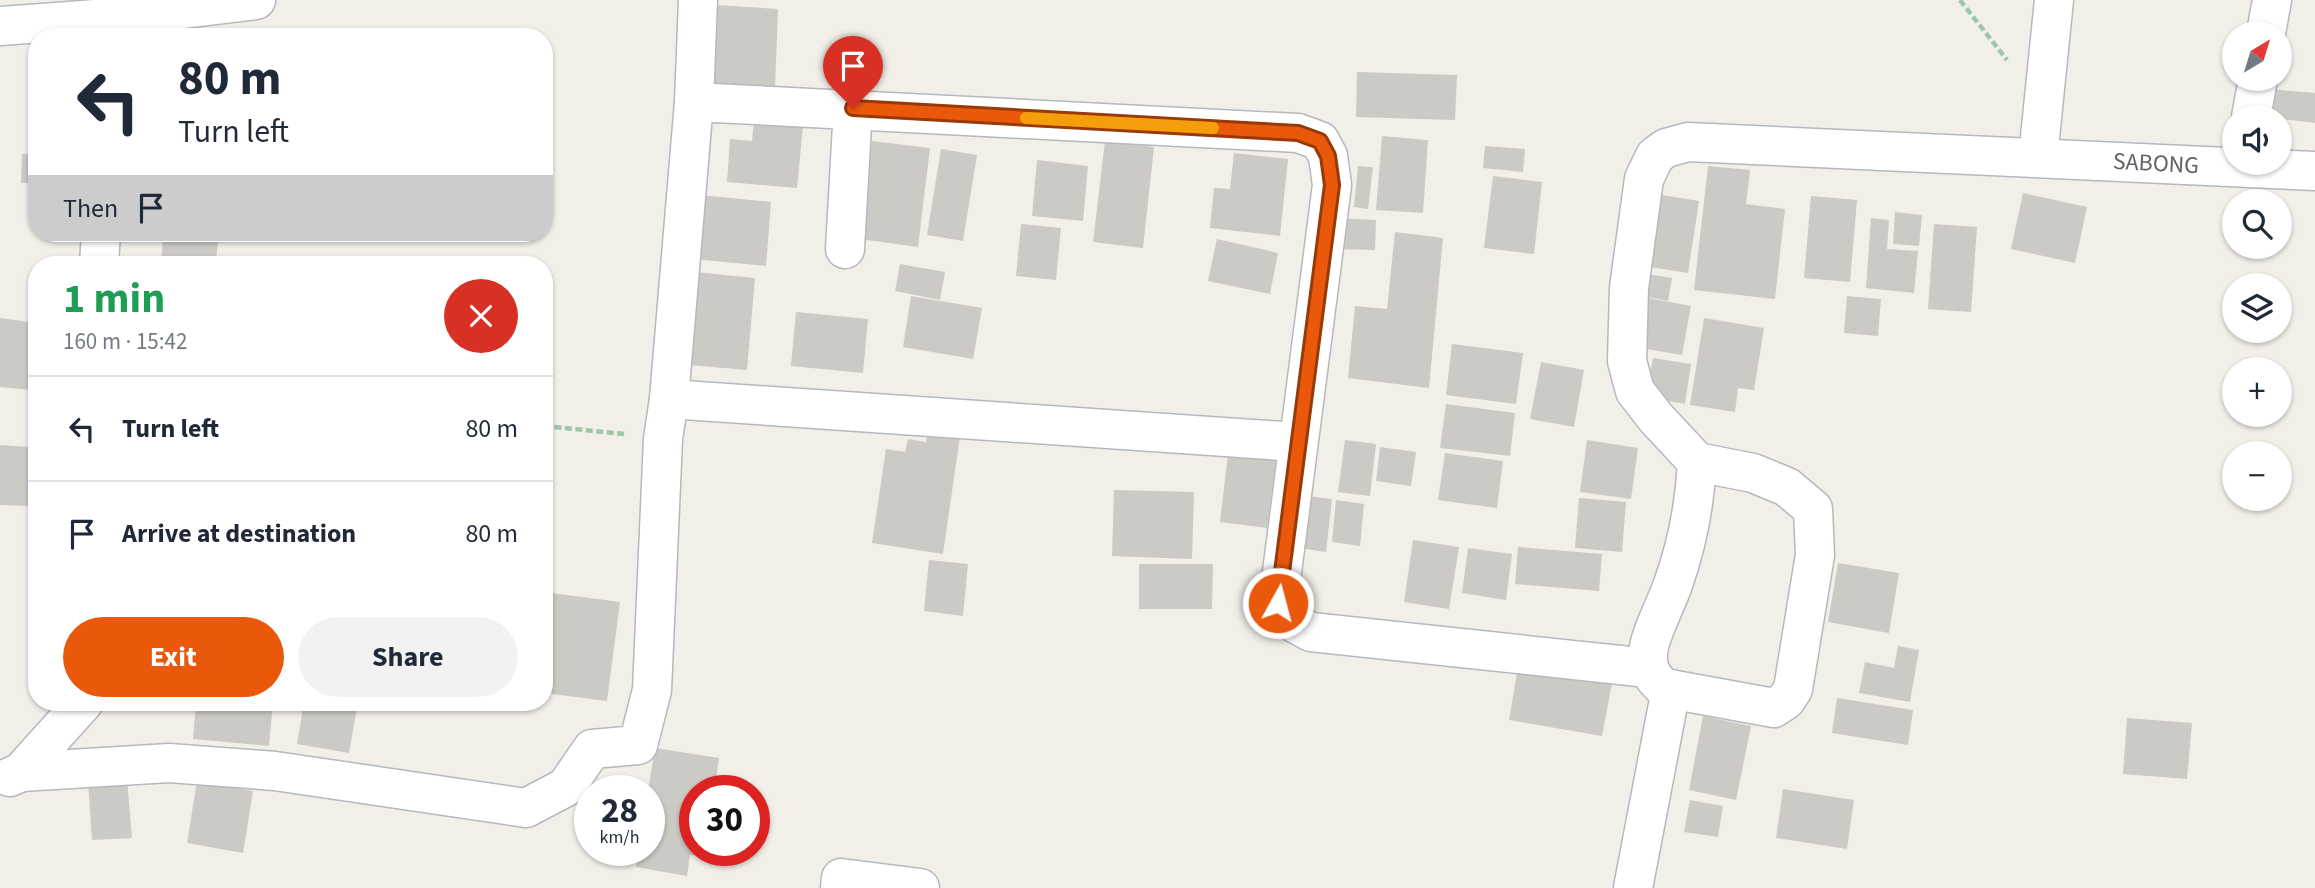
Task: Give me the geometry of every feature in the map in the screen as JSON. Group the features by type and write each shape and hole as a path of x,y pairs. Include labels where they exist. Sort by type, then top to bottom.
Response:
{"street":[{"path":"0,26 109,27 256,0"},
{"path":"11,777 169,764 275,771 526,808 566,787 592,749 638,745 652,690 663,439 669,398 694,102 698,0"},
{"path":"2038,158 2053,0"},
{"path":"2268,21 2272,0"},
{"path":"694,102 853,108 1298,133 1320,141 1328,156 1332,185 1278,603 1287,619 1311,632 1659,678 1774,709 1786,700 1793,689 1815,555 1813,509 1805,500 1787,487 1753,473 1697,462 1694,498 1680,565 1647,652 1659,678 1633,888"},
{"path":"845,249 853,108"},
{"name":"SABONG","path":"1697,462 1635,391 1627,361 1629,288 1644,179 1655,156 1666,148 1688,142 2222,165"},
{"name":"SABONG","path":"2292,170 2315,172"},
{"path":"669,398 1297,442"},
{"path":"11,777 75,711"},
{"path":"840,888 841,878 920,888"}],"path":[{"path":"1960,0 2042,103"},
{"path":"553,427 663,439"}],"building":[{"path":"717,5 778,9 775,88 713,86"},
{"path":"1357,72 1457,75 1455,120 1356,117"},
{"path":"2269,91 2315,93 2315,123 2292,120 2292,105 2268,105"},
{"path":"754,121 803,126 797,188 727,182 730,139 752,141"},
{"path":"1382,136 1428,140 1423,213 1376,210"},
{"path":"872,141 930,148 918,247 860,239"},
{"path":"1105,141 1154,147 1143,248 1093,242"},
{"path":"1485,146 1525,149 1523,172 1483,168"},
{"path":"941,149 977,155 963,241 927,235"},
{"path":"1234,153 1288,159 1280,236 1210,228 1214,188 1230,189"},
{"path":"22,154 28,154 28,183 21,183"},
{"path":"1037,160 1088,166 1083,221 1032,216"},
{"path":"1358,166 1373,167 1368,209 1354,207"},
{"path":"1708,166 1750,170 1746,204 1785,209 1775,299 1694,290"},
{"path":"1493,176 1542,182 1534,254 1484,248"},
{"path":"1649,193 1699,201 1688,273 1638,265"},
{"path":"2023,193 2087,207 2075,263 2011,249"},
{"path":"700,195 771,202 766,266 693,259"},
{"path":"1811,196 1857,200 1850,282 1804,278"},
{"path":"1895,212 1922,215 1919,246 1893,244"},
{"path":"1332,218 1376,220 1375,250 1331,249"},
{"path":"1871,218 1889,220 1887,249 1918,251 1914,293 1866,288"},
{"path":"1021,224 1061,228 1056,280 1016,276"},
{"path":"1934,224 1977,227 1971,312 1928,309"},
{"path":"1395,232 1443,238 1429,388 1348,378 1355,306 1387,309"},
{"path":"1217,239 1278,253 1270,294 1208,281"},
{"path":"163,242 218,242 217,256 162,256"},
{"path":"900,264 945,272 940,300 895,291"},
{"path":"685,271 755,278 747,370 677,364"},
{"path":"1641,273 1672,278 1668,301 1638,295"},
{"path":"911,296 982,308 973,359 903,347"},
{"path":"1847,296 1881,299 1878,336 1844,333"},
{"path":"1643,297 1691,306 1682,355 1634,347"},
{"path":"796,312 868,319 863,373 791,366"},
{"path":"0,318 28,322 28,390 0,387"},
{"path":"1704,318 1764,328 1754,390 1738,388 1735,412 1690,405"},
{"path":"1452,344 1523,353 1516,404 1446,395"},
{"path":"1653,358 1691,364 1685,404 1646,397"},
{"path":"1541,362 1584,370 1574,427 1530,419"},
{"path":"1446,404 1515,413 1510,456 1440,448"},
{"path":"928,424 961,429 943,554 872,543 886,449 905,452 908,439 926,442"},
{"path":"1345,440 1376,444 1370,496 1338,492"},
{"path":"1587,440 1638,448 1631,499 1580,492"},
{"path":"0,445 28,447 28,506 0,505"},
{"path":"1380,447 1416,452 1411,486 1376,481"},
{"path":"1445,453 1503,461 1497,508 1438,500"},
{"path":"1228,454 1276,461 1267,528 1220,522"},
{"path":"1114,490 1194,492 1192,559 1112,556"},
{"path":"1292,494 1332,499 1326,552 1286,546"},
{"path":"1579,498 1626,502 1622,552 1575,548"},
{"path":"1336,500 1364,504 1360,546 1332,542"},
{"path":"1413,540 1459,547 1449,609 1404,602"},
{"path":"1518,547 1602,554 1599,591 1515,584"},
{"path":"1468,548 1512,554 1506,600 1462,593"},
{"path":"929,560 968,564 963,616 924,611"},
{"path":"1838,563 1899,573 1889,633 1828,622"},
{"path":"1139,564 1213,564 1212,609 1139,609"},
{"path":"553,593 620,602 607,701 553,694"},
{"path":"1898,646 1919,650 1910,702 1859,693 1865,662 1894,668"},
{"path":"1518,667 1612,683 1602,736 1509,720"},
{"path":"1837,698 1913,710 1908,745 1832,733"},
{"path":"195,711 272,711 269,746 193,739"},
{"path":"302,711 356,711 349,753 297,744"},
{"path":"1703,716 1751,726 1736,800 1689,790"},
{"path":"2127,718 2192,723 2187,779 2123,774"},
{"path":"655,748 719,758 716,775 679,775 679,866 688,866 687,876 636,867 665,866 665,775 651,775"},
{"path":"127,779 132,838 92,840 88,781"},
{"path":"197,781 253,791 243,853 187,843"},
{"path":"1783,789 1854,800 1847,849 1776,838"},
{"path":"1690,800 1723,806 1718,837 1684,832"}],"slow traffic":[{"path":"1026,118 1213,128"}],"route":[{"path":"853,108 1298,133 1320,141 1328,156 1332,185 1278,603"}]}
